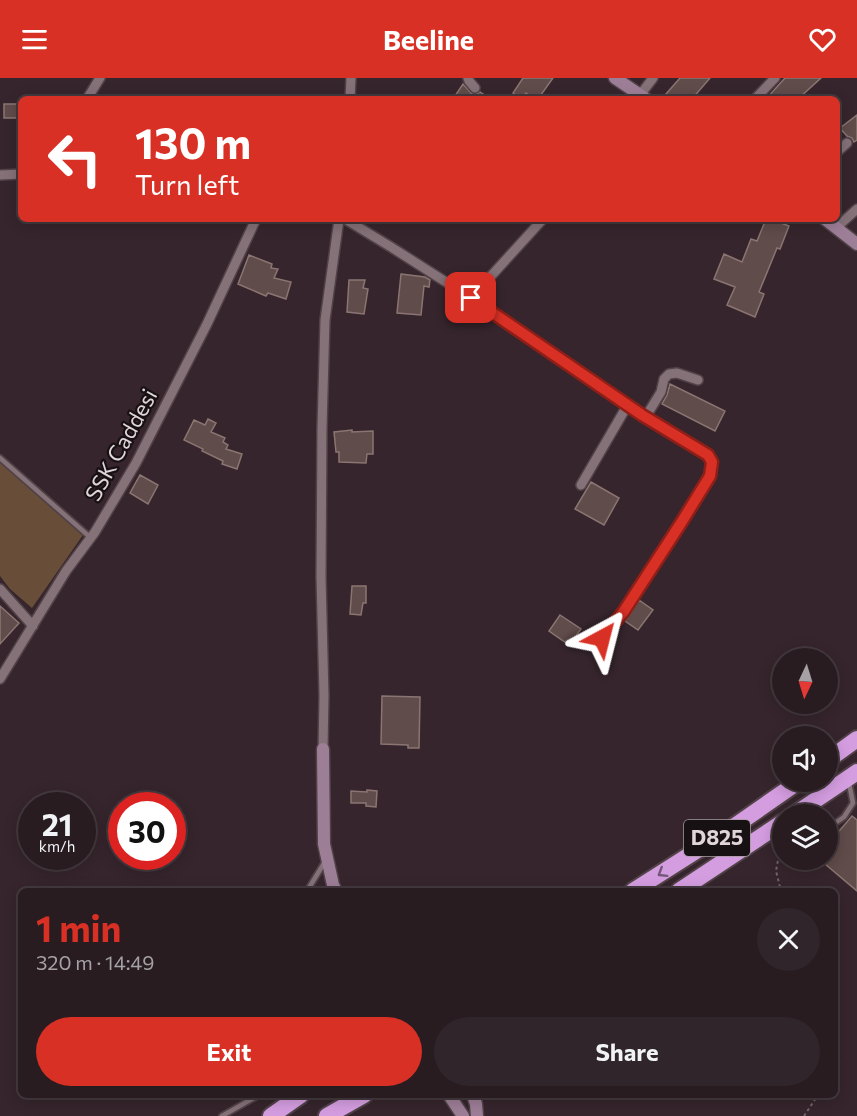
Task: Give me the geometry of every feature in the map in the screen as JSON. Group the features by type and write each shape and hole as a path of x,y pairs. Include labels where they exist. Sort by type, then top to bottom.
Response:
{"highway":[{"path":"838,753 857,739"},
{"path":"810,804 852,775"},
{"name":"D825","path":"638,888 784,792"},
{"name":"D825","path":"684,888 772,829"},
{"path":"271,1116 297,1098"},
{"path":"327,1116 359,1098"}],"street":[{"path":"89,96 100,78"},
{"path":"468,78 475,88"},
{"path":"615,78 638,96"},
{"path":"642,96 653,78"},
{"path":"758,96 775,78"},
{"path":"344,96 351,82"},
{"path":"840,149 847,143"},
{"path":"0,174 18,174"},
{"path":"837,227 857,209"},
{"name":"SSK Caddesi","path":"0,679 66,571 91,538 132,470 207,324 255,222"},
{"path":"334,888 324,844 321,428 326,320 339,222"},
{"path":"350,222 471,298 645,418 708,455 712,462 710,476 624,611 602,638"},
{"path":"471,298 540,222"},
{"path":"830,222 857,244"},
{"path":"645,418 661,392 664,379 669,374 677,373 698,380"},
{"path":"581,485 627,406"},
{"path":"0,589 33,626"},
{"path":"451,1098 463,1116"},
{"path":"474,1098 477,1116"}],"lane":[{"path":"0,458 91,538"},
{"path":"838,821 844,817 853,803 852,775"},
{"path":"768,832 772,835"},
{"path":"309,888 327,858"},
{"path":"222,1116 254,1098"}],"path":[{"path":"776,870 780,888"},
{"path":"804,1116 816,1098"}],"shaded area":[{"path":"0,460 83,535 32,608 10,589 0,576"}],"building":[{"path":"523,78 553,78 540,96 530,96 526,93 524,96 517,96 513,93"},
{"path":"680,78 710,78 695,96 668,96 666,94"},
{"path":"785,78 821,78 801,96 769,96"},
{"path":"463,84 472,94 480,92 486,96 455,96"},
{"path":"4,104 18,104 18,118 4,118"},
{"path":"857,115 857,140 854,142 840,128"},
{"path":"765,222 778,222 789,226 780,249 777,248 759,292 764,294 755,317 727,305 735,287 714,279 724,254 742,262 751,239 757,241"},
{"path":"249,255 272,264 271,268 278,269 274,278 291,282 286,299 268,293 266,296 238,284"},
{"path":"401,274 425,277 430,280 429,287 424,286 421,315 397,313"},
{"path":"349,280 365,280 363,288 368,289 364,314 347,312"},
{"path":"670,384 725,411 715,431 662,404"},
{"path":"208,419 216,423 211,432 225,438 223,442 228,445 226,449 242,454 237,469 222,464 223,461 184,440 194,420 205,425"},
{"path":"352,430 352,432 373,431 373,454 367,454 366,463 339,462 334,432"},
{"path":"140,475 158,485 148,504 130,493"},
{"path":"591,482 619,498 604,525 575,509"},
{"path":"352,586 366,586 366,603 363,603 361,615 350,614"},
{"path":"639,600 653,610 638,630 625,621"},
{"path":"0,606 19,623 0,644"},
{"path":"560,615 581,629 569,645 549,631"},
{"path":"382,696 420,697 419,748 408,748 408,745 381,744"},
{"path":"367,790 377,791 376,807 366,806 366,803 351,803 351,791 367,792"},
{"path":"852,816 857,820 857,891 832,870 838,870 838,832"}],"route":[{"path":"471,298 642,415 708,455 712,462 710,476 681,523 624,611 602,638"}]}
